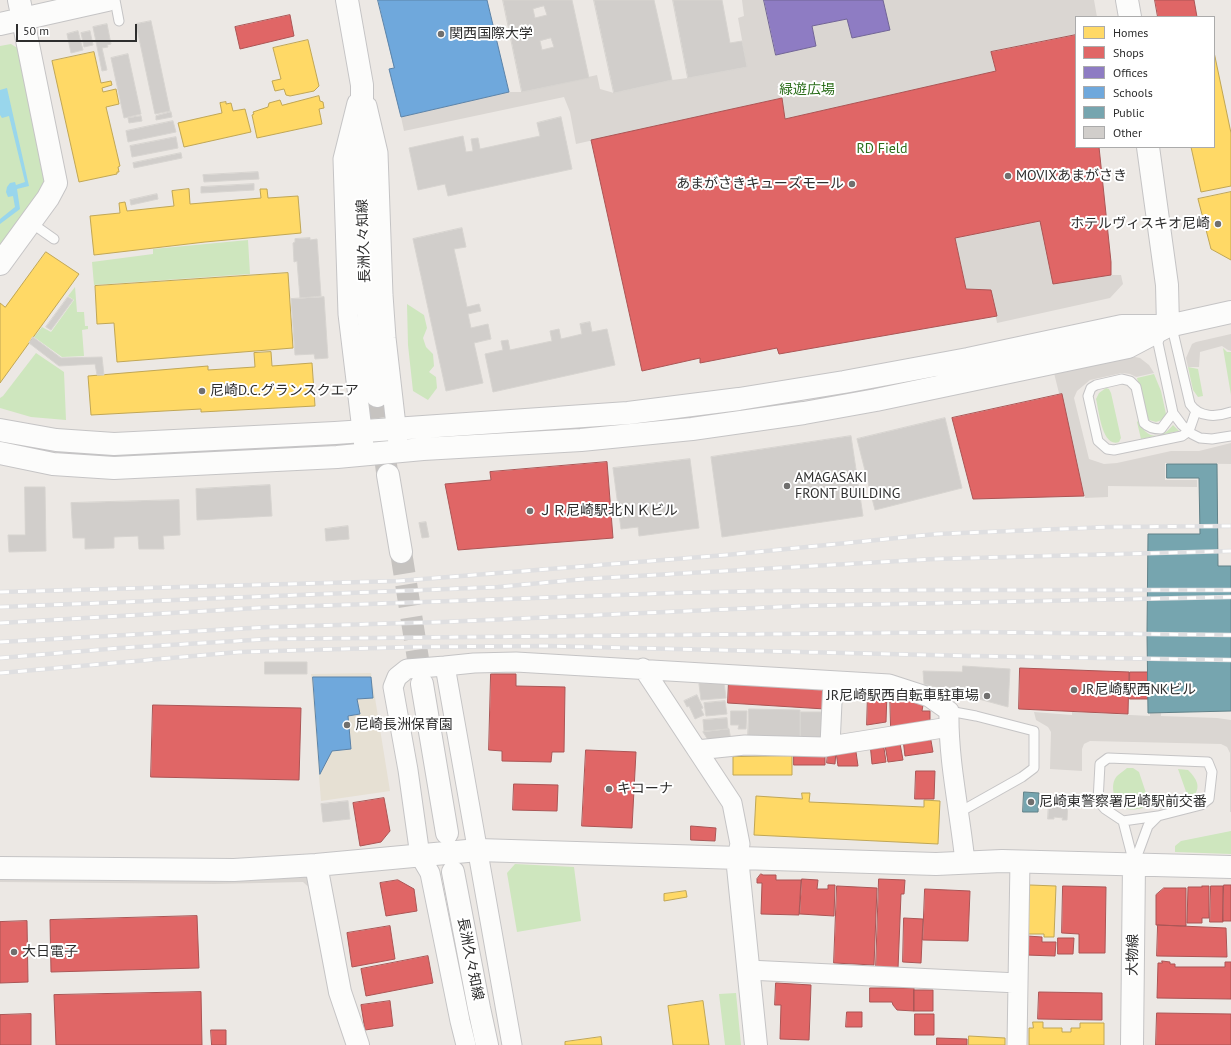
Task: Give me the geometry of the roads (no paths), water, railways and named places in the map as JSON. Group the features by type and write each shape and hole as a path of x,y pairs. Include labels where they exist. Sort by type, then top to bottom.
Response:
{"street":[{"path":"0,24 21,9 107,0"},
{"name":"長洲久々知線","path":"347,0 362,85 362,204 365,285 376,396"},
{"path":"1127,0 1130,16"},
{"path":"0,264 48,198 56,183 21,9"},
{"path":"362,85 378,153 383,296 386,338 399,452"},
{"path":"362,85 343,159 348,314 365,455"},
{"path":"1148,148 1167,285 1168,326"},
{"path":"0,430 56,440 114,444 397,429 628,413 718,402 852,381 968,359 1122,326 1168,326 1231,312"},
{"path":"0,453 53,464 114,468 337,457 582,440 692,428 804,413 906,394 1128,347 1168,326"},
{"path":"388,475 401,552"},
{"path":"466,1045 430,873 420,856 408,770 393,686 397,677 407,669 474,663 516,662 643,668 889,684 929,697 949,719 958,813 965,862"},
{"path":"445,666 512,1045"},
{"path":"643,668 732,803 740,844 738,857 756,1045"},
{"path":"830,745 833,681"},
{"path":"422,684 447,833"},
{"path":"697,750 745,744 824,746 949,719"},
{"path":"0,868 234,870 316,865 478,850 936,864 1002,861 1231,867"},
{"path":"1017,1045 1020,862"},
{"name":"大物線","path":"1132,1045 1134,864"},
{"path":"316,865 340,992 358,1045"},
{"name":"長洲久々知線","path":"453,872 479,1008 488,1045"},
{"path":"748,970 1018,983"}],"lane":[{"path":"115,0 118,21"},
{"path":"37,227 54,239"},
{"path":"1231,412 1210,416 1196,411 1190,404 1174,336 1168,326 1160,336 1158,343 1173,413 1182,425 1196,436 1204,439 1231,436"},
{"path":"1173,413 1161,429 1147,426 1144,423 1136,387 1130,381 1122,378 1096,385 1089,391 1088,396 1098,441 1107,449 1114,450 1182,436 1189,431 1196,411"},
{"path":"949,719 976,716 1034,731 1034,768 1022,777 958,813"},
{"path":"1108,758 1208,762 1212,772 1209,799 1201,805 1158,816 1123,821 1105,809 1098,801 1100,764 1108,758"},
{"path":"1134,864 1148,826 1158,816"},
{"path":"1123,821 1134,864"}],"water":[{"path":"7,88 29,186 17,189 20,209 0,224 0,219 15,207 13,196 8,197 6,192 7,187 10,183 15,182 16,185 25,182 9,116 2,118 0,115 0,90"}],"tunnel":[{"path":"377,396 387,472"},
{"path":"401,552 422,684"}],"railway":[{"path":"0,592 398,581 726,555 937,534 1109,527 1231,526"},
{"path":"0,607 498,587 584,579 935,559 1231,551"},
{"path":"0,623 257,608 673,593 935,590 1231,590"},
{"path":"0,642 269,627 442,622 800,606 1231,597"},
{"path":"0,658 120,648 269,639 974,632 1231,635"},
{"path":"0,673 239,652 413,647 547,646 973,656 1231,660"}],"place":[{"name":"関西国際大学","path":"441,34"},
{"name":"MOVIXあまがさき","path":"1008,176"},
{"name":"あまがさきキューズモール","path":"852,184"},
{"name":"ホテルヴィスキオ尼崎","path":"1218,224"},
{"name":"尼崎D.C.グランスクエア","path":"202,391"},
{"name":"AMAGASAKI FRONT BUILDING","path":"787,486"},
{"name":"ＪＲ尼崎駅北ＮＫビル","path":"530,511"},
{"name":"JR尼崎駅西NKビル","path":"1074,690"},
{"name":"JR尼崎駅西自転車駐車場","path":"987,696"},
{"name":"尼崎長洲保育園","path":"347,725"},
{"name":"キコーナ","path":"609,789"},
{"name":"尼崎東警察署尼崎駅前交番","path":"1031,802"},
{"name":"大日電子","path":"14,952"}],"park label":[{"name":"緑遊広場","path":"807,90"},
{"name":"RD Field","path":"882,149"}]}
